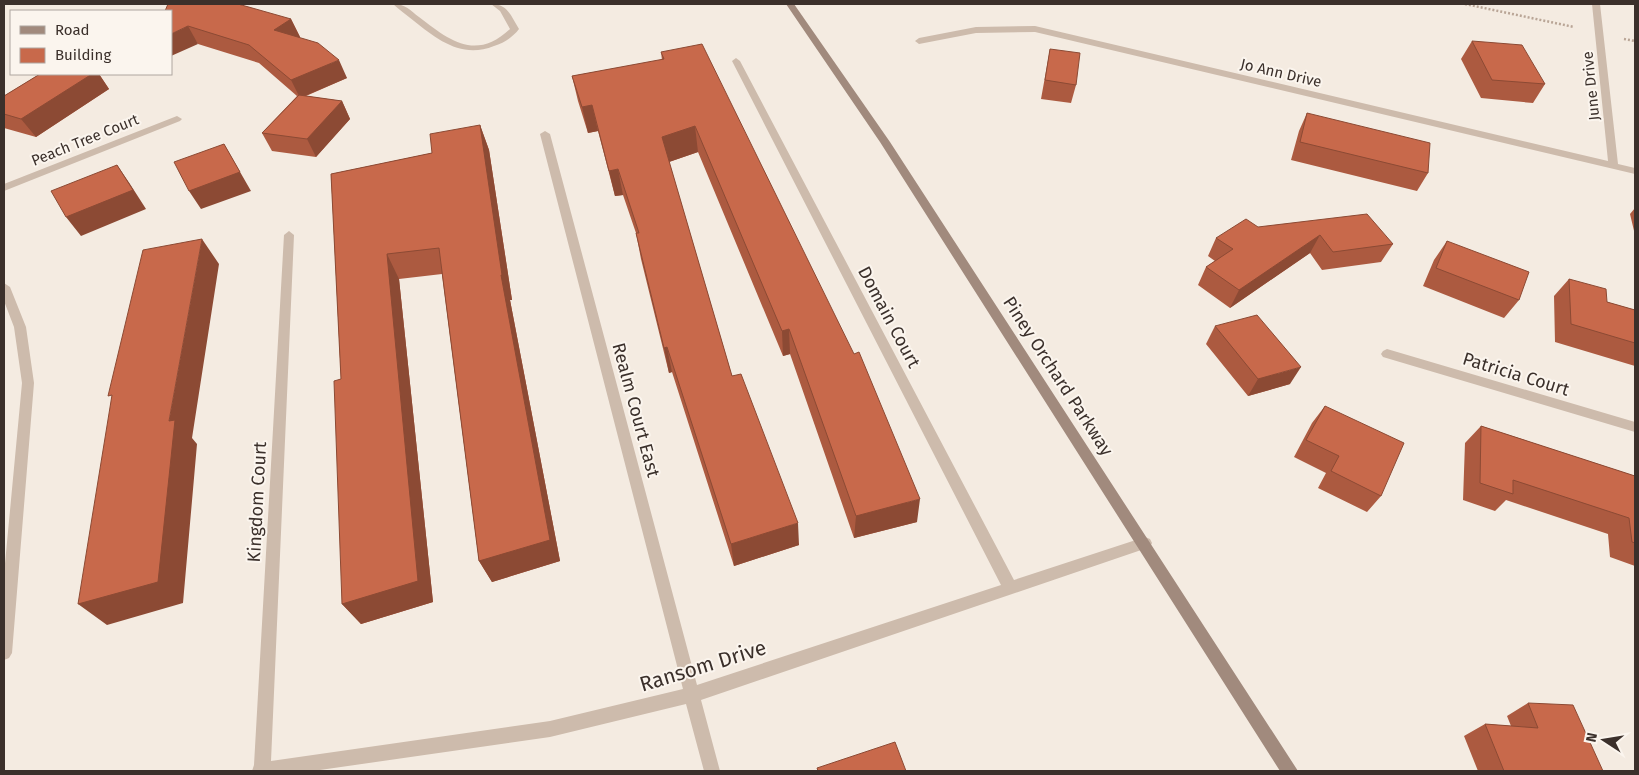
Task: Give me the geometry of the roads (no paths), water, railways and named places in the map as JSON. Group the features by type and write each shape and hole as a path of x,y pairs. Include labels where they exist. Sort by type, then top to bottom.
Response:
{"main road":[{"name":"Piney Orchard Parkway","path":"790,4 886,142 1290,771"}],"street":[{"path":"397,4 454,45 477,48 506,39 515,29 503,9 494,4"},
{"name":"June Drive","path":"1596,4 1613,165"},
{"name":"Jo Ann Drive","path":"919,41 976,30 1035,29 1635,171"},
{"name":"Domain Court","path":"736,61 1011,589"},
{"name":"Peach Tree Court","path":"4,188 176,119"},
{"name":"Realm Court East","path":"545,134 712,771"},
{"name":"Kingdom Court","path":"261,771 289,235"},
{"path":"4,287 20,327 28,383 4,654"},
{"name":"Patricia Court","path":"1388,354 1635,428"},
{"name":"Ransom Drive","path":"261,771 550,729 692,695 1145,544"}]}
